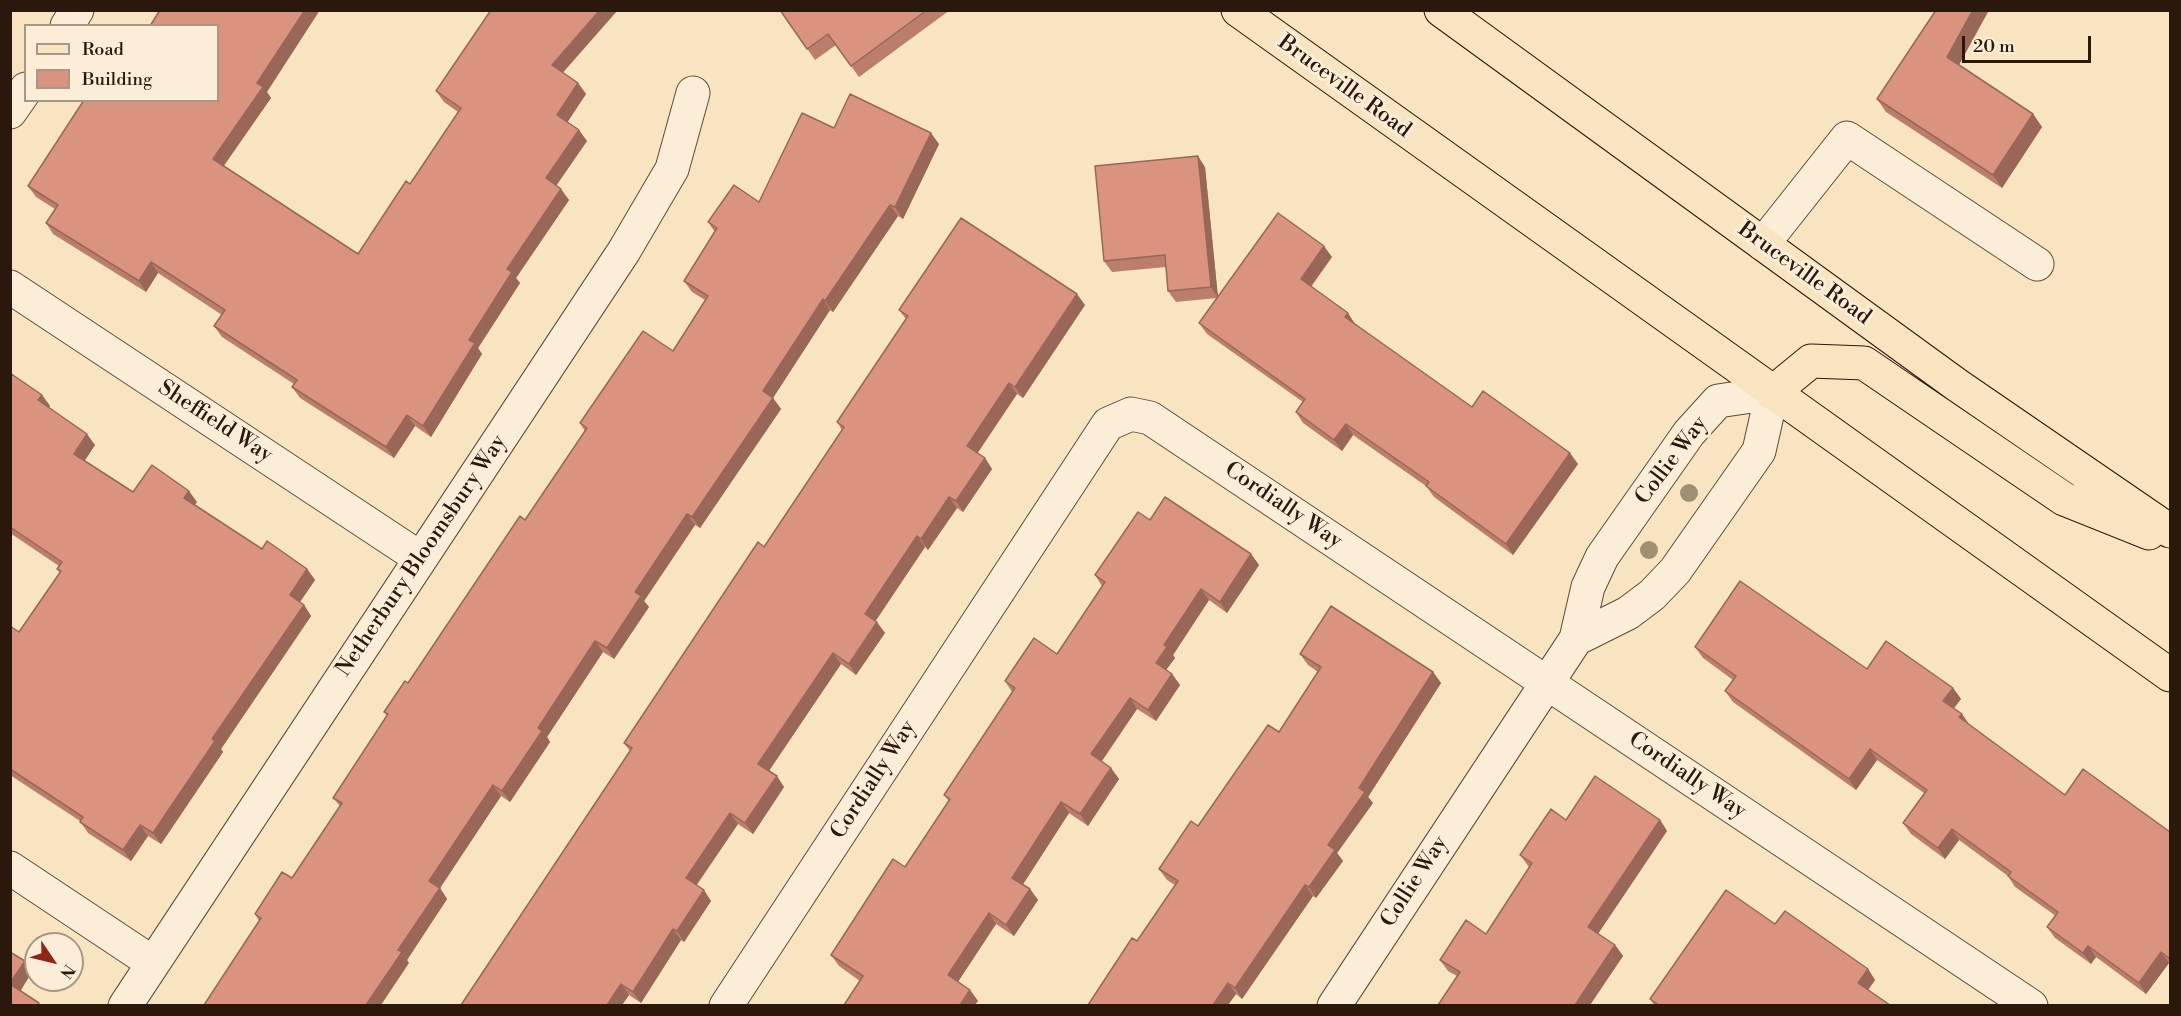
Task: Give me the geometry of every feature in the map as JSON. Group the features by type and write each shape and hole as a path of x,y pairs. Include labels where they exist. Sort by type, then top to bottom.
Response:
{"main road":[{"name":"Bruceville Road","path":"1238,10 2170,675"},
{"name":"Bruceville Road","path":"1441,10 1957,385 2170,531"},
{"name":"Bruceville Road","path":"1772,393 1811,361 1864,363 2064,499 2170,541"}],"street":[{"path":"68,24 77,10"},
{"path":"10,112 24,92"},
{"name":"Netherbury Bloomsbury Way","path":"125,1005 630,241 672,169 693,93"},
{"path":"1763,244 1847,138 2037,264"},
{"name":"Sheffield Way","path":"10,287 420,558"},
{"name":"Collie Way","path":"1334,1005 1576,639 1588,587 1602,557 1689,433 1718,400 1772,393 1759,451 1674,571 1652,595 1628,613 1576,639"},
{"name":"Cordially Way","path":"726,1005 1108,424 1131,414 1150,418 2031,1005"},
{"path":"10,868 153,963"}],"building":[{"path":"160,10 305,10 257,83 263,87 213,159 358,254 406,181 410,184 461,108 436,91 491,10 600,10 552,65 578,83 557,115 579,130 546,178 561,189 507,269 512,272 469,340 475,343 423,426 407,415 386,447 292,387 297,380 214,326 225,310 151,262 139,281 46,223 58,205 28,186 83,102 219,102 219,24 151,24"},
{"path":"780,10 927,10 851,66 828,34 807,49"},
{"path":"1936,10 1973,10 1947,57 2033,114 1993,175 1877,99"},
{"path":"850,94 931,133 895,207 890,205 825,301 823,299 763,391 773,398 692,517 687,514 635,592 641,596 607,648 595,641 538,728 542,731 502,791 493,785 429,881 440,888 398,950 402,952 366,1005 204,1005 261,918 255,914 282,872 292,878 342,803 333,798 388,714 384,712 405,681 408,683 520,516 525,520 587,428 580,423 643,331 673,351 708,296 684,281 717,228 708,222 734,185 759,202 802,113 834,128"},
{"path":"1198,156 1211,287 1168,291 1165,255 1104,261 1095,166"},
{"path":"1278,213 1324,246 1301,279 1348,313 1345,317 1472,407 1483,391 1570,453 1506,544 1426,486 1429,482 1346,424 1334,440 1296,412 1305,399 1199,323"},
{"path":"961,218 1077,294 1015,387 1009,383 967,446 985,458 956,501 949,497 921,539 917,536 865,614 877,622 849,664 833,653 758,764 777,776 745,823 730,813 686,878 704,890 677,931 673,929 633,992 621,984 607,1005 461,1005 632,748 624,743 758,542 764,547 844,427 837,422 908,316 899,310"},
{"path":"10,373 42,395 38,400 87,434 74,454 133,492 152,465 189,491 184,498 262,549 267,541 307,569 290,595 304,605 212,739 215,741 153,833 140,825 123,850 80,822 83,817 10,769 10,626 19,632 61,571 57,569 62,562 10,527"},
{"path":"1165,497 1251,554 1220,602 1201,589 1164,645 1167,647 1156,663 1172,674 1148,710 1130,698 1091,754 1111,768 1080,814 1061,802 1012,878 1030,889 1006,925 989,913 948,975 970,990 960,1005 844,1005 863,976 831,955 893,859 905,867 950,799 944,795 1015,688 1005,681 1034,638 1057,654 1105,582 1095,575 1138,512 1150,520"},
{"path":"1740,581 1867,669 1886,641 1953,688 1943,701 1962,714 1959,717 2065,795 2083,769 2170,832 2170,959 2161,952 2139,983 2088,946 2083,953 2047,927 2058,912 2008,876 2011,872 1952,829 1938,848 1903,823 1927,790 1870,749 1849,779 1725,691 1736,676 1695,647"},
{"path":"1331,606 1433,672 1359,788 1365,792 1328,845 1335,850 1309,887 1305,885 1235,988 1228,983 1213,1005 1088,1005 1132,938 1137,941 1178,881 1159,869 1191,821 1198,826 1268,725 1279,732 1321,667 1300,654"},
{"path":"1595,776 1660,820 1588,927 1615,945 1575,1005 1438,1005 1460,972 1440,960 1466,920 1486,934 1532,863 1520,855 1551,809 1566,820"},
{"path":"1726,890 1775,924 1785,911 1868,969 1858,983 1890,1005 1659,1005 1650,999"},
{"path":"10,952 24,962 10,983"},
{"path":"10,984 39,1003 37,1005 10,1005"}]}
